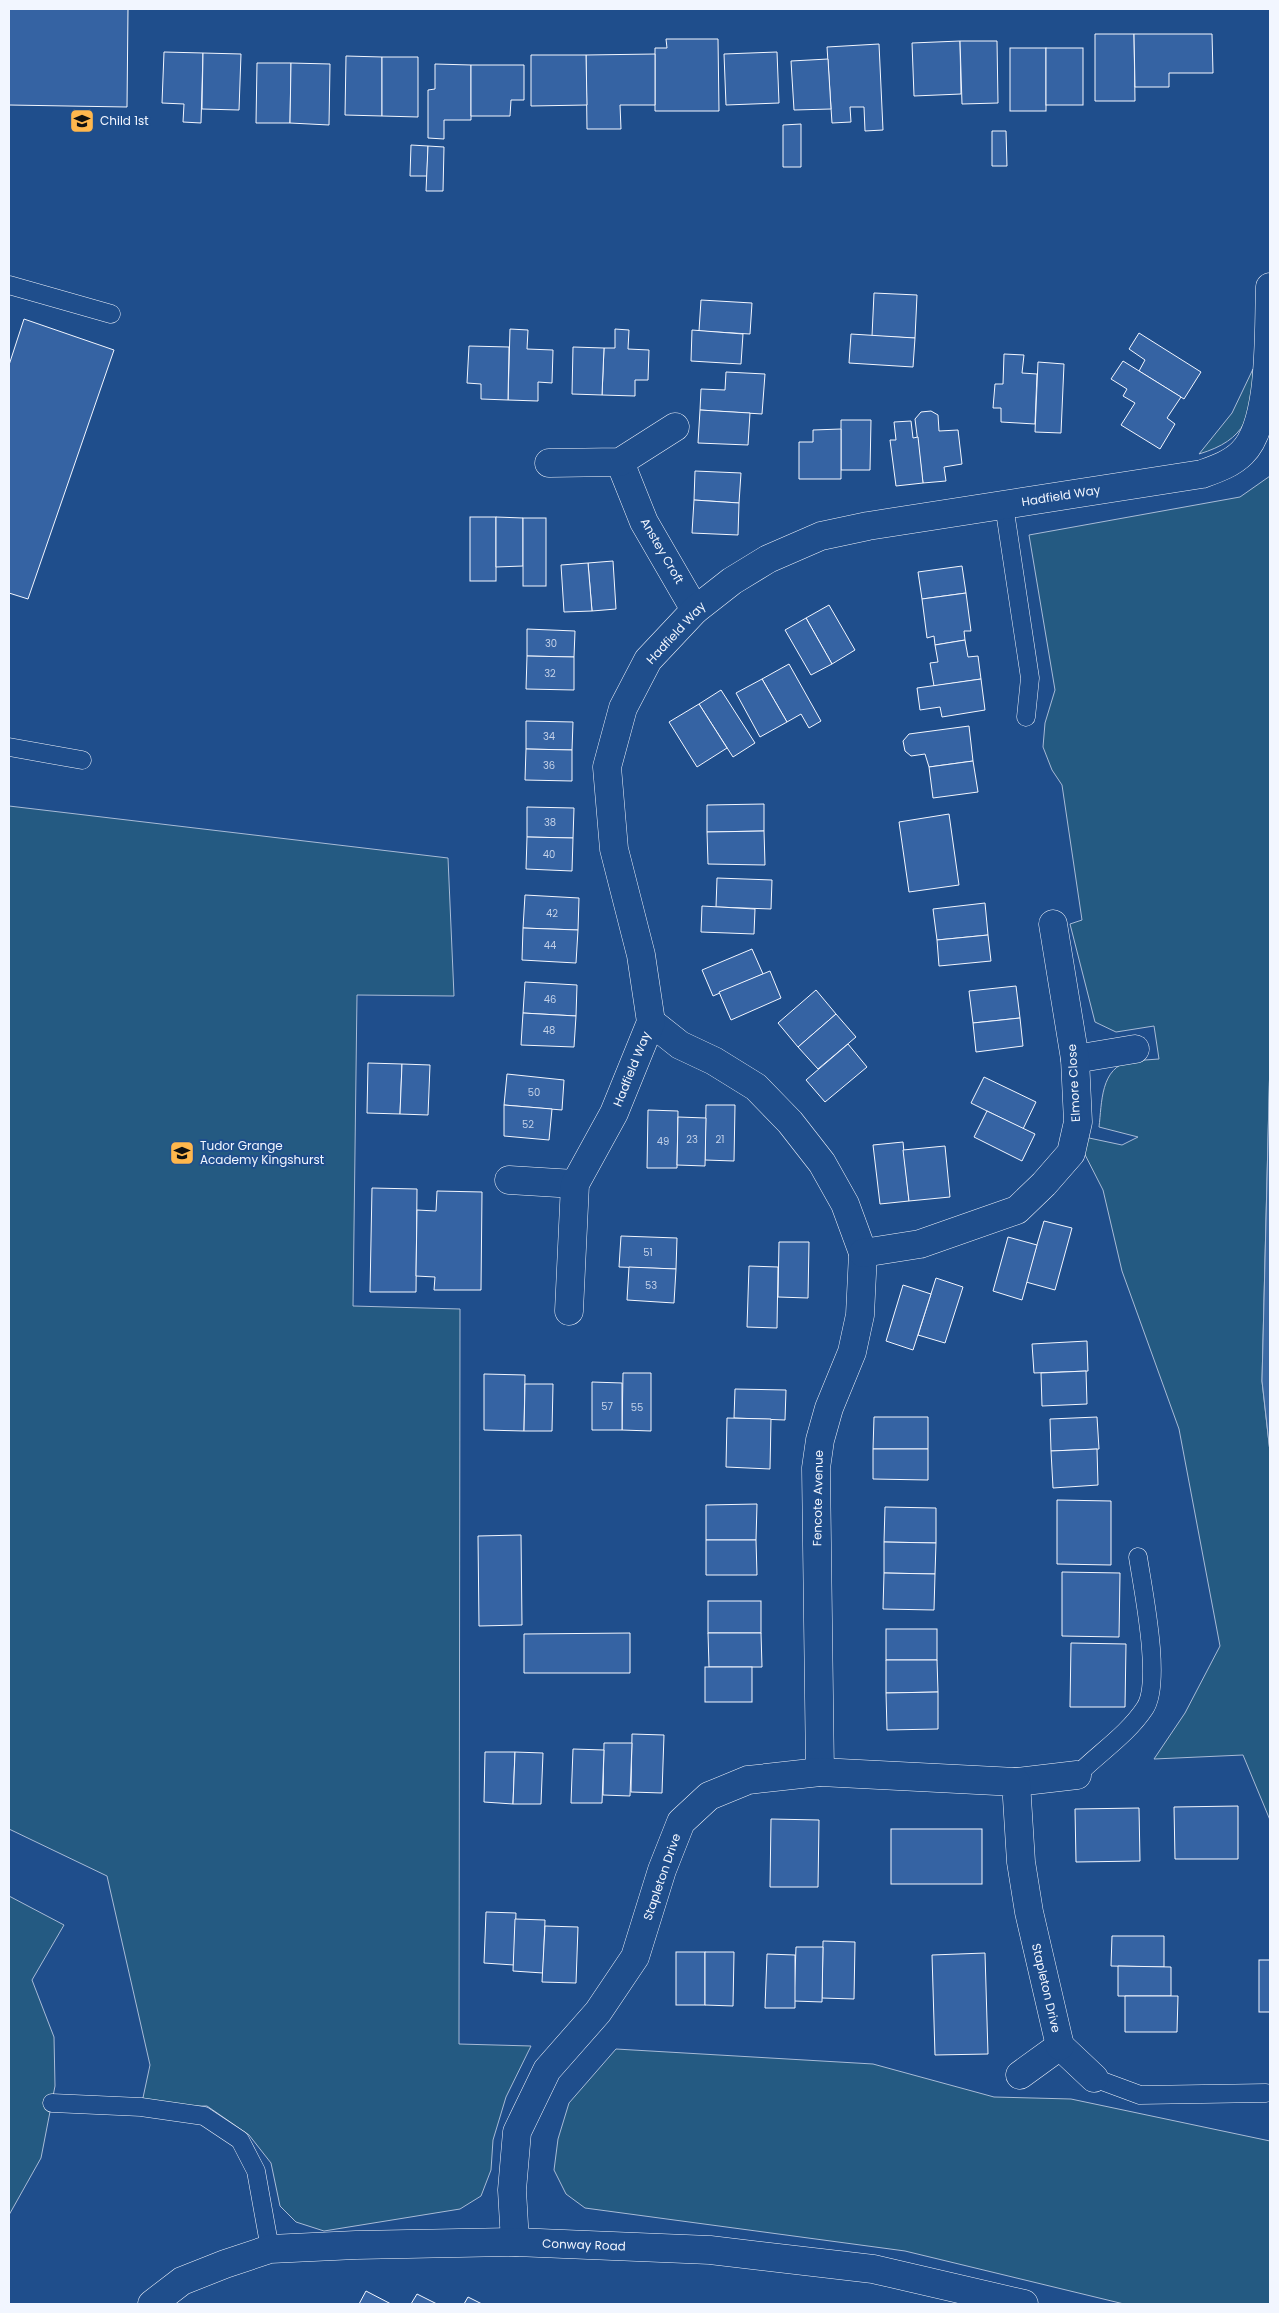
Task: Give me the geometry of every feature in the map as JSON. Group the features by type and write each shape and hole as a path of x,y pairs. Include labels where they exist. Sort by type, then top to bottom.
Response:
{"street":[{"name":"Hadfield Way","path":"569,1311 575,1184 614,1113 651,1022 641,955 614,849 607,767 623,708 648,660 695,610 732,581 768,559 821,536 868,526 1202,474 1224,466 1242,454 1255,437 1265,400 1270,287"},
{"path":"550,464 620,462 675,427"},
{"name":"Anstey Croft","path":"620,462 644,522 695,610"},
{"name":"Elmore Close","path":"863,1253 920,1244 1017,1210 1071,1154 1078,1122 1075,1060 1053,924"},
{"name":"Fencote Avenue","path":"651,1022 680,1045 714,1060 756,1087 790,1122 822,1163 845,1204 863,1253 860,1315 852,1352 829,1408 820,1440 816,1468 820,1772"},
{"path":"1075,1060 1135,1050"},
{"path":"509,1180 575,1184"},
{"name":"Stapleton Drive","path":"515,2242 512,2190 518,2132 547,2070 598,2012 635,1957 662,1870 681,1822 709,1796 748,1780 820,1772 1016,1782 1077,1775"},
{"name":"Stapleton Drive","path":"1016,1782 1021,1862 1029,1912 1060,2046 1094,2078"},
{"name":"Stapleton Drive","path":"1020,2074 1060,2046"},
{"name":"Conway Road","path":"152,2304 182,2281 224,2264 270,2249 356,2244 515,2242 710,2250 873,2269 1024,2304"}],"lane":[{"path":"9,285 111,314"},
{"path":"1004,505 1030,678 1026,717"},
{"path":"9,748 82,760"},
{"path":"1077,1775 1135,1721 1146,1706 1151,1692 1152,1668 1138,1557"},
{"path":"1094,2078 1140,2095 1266,2093"},
{"path":"52,2103 141,2107 204,2116 240,2140 256,2171 270,2249"}],"shaded area":[{"path":"1253,369 1252,400 1244,423 1237,433 1227,441 1199,454 1232,413"},
{"path":"1270,476 1270,1059 1262,1381 1270,1452 1270,1820 1243,1755 1154,1759 1185,1713 1220,1646 1179,1429 1122,1271 1103,1190 1075,1135 1122,1145 1138,1137 1099,1127 1104,1087 1113,1070 1121,1065 1131,1061 1159,1059 1154,1026 1116,1032 1095,1022 1070,924 1082,920 1062,785 1052,770 1043,747 1045,723 1055,690 1029,535 1240,497"},
{"name":"Tudor Grange Academy Kingshurst","path":"9,806 448,858 454,996 357,995 353,1306 460,1309 459,2044 531,2046 506,2097 493,2140 491,2170 481,2196 460,2209 324,2231 296,2222 280,2206 271,2163 249,2135 207,2106 141,2107 150,2065 107,1876 9,1829"},
{"path":"1270,1059 1270,1452 1262,1381"},
{"path":"9,1896 64,1925 32,1980 54,2037 55,2086 41,2158 9,2215"},
{"path":"616,2049 873,2064 994,2097 1071,2099 1270,2141 1270,2304 1124,2304 905,2251 585,2208 566,2194 554,2170 558,2139 569,2103"}],"building":[{"path":"9,9 128,9 127,107 9,105"},
{"path":"1095,34 1134,34 1135,101 1095,101"},
{"path":"1134,34 1212,34 1213,73 1169,73 1169,87 1135,87"},
{"path":"666,39 718,39 719,111 655,111 655,48 667,48"},
{"path":"960,41 961,94 914,96 912,43"},
{"path":"960,41 997,41 998,103 962,104"},
{"path":"879,44 883,130 865,131 864,107 850,107 851,122 832,123 827,47"},
{"path":"1010,48 1046,48 1046,111 1010,111"},
{"path":"1046,48 1083,48 1083,105 1046,105"},
{"path":"164,52 203,53 201,123 183,122 184,104 162,103"},
{"path":"777,52 779,103 726,105 724,54"},
{"path":"203,53 241,54 239,110 202,109"},
{"path":"655,54 655,105 620,105 621,129 587,129 586,55"},
{"path":"531,55 586,55 587,105 531,106"},
{"path":"346,56 382,57 382,116 345,115"},
{"path":"382,57 418,57 418,117 382,116"},
{"path":"828,59 831,109 794,110 791,61"},
{"path":"257,63 291,63 290,123 256,123"},
{"path":"291,63 330,64 329,125 290,123"},
{"path":"435,64 471,65 471,120 444,120 444,139 428,138 428,90 435,89"},
{"path":"471,65 524,65 524,100 511,100 510,116 471,116"},
{"path":"801,124 801,167 783,167 783,125"},
{"path":"992,131 1006,131 1007,166 992,166"},
{"path":"411,145 428,146 427,176 410,176"},
{"path":"428,146 444,147 443,191 426,191"},
{"path":"874,293 917,295 915,338 872,336"},
{"path":"701,300 752,303 750,334 699,331"},
{"path":"24,319 114,350 28,599 9,593 9,365"},
{"path":"510,329 528,330 527,349 553,350 552,383 538,382 538,401 508,400"},
{"path":"615,329 629,330 628,349 649,350 648,380 635,380 635,396 602,395 604,348 615,348"},
{"path":"692,330 743,334 741,364 691,361"},
{"path":"1139,333 1201,372 1184,399 1139,371 1145,360 1129,349"},
{"path":"851,334 915,338 913,367 849,363"},
{"path":"469,346 509,347 508,400 481,399 481,384 467,383"},
{"path":"573,347 604,348 602,395 572,394"},
{"path":"1004,354 1024,355 1022,373 1037,374 1035,424 1001,422 1001,408 993,408 995,384 1003,384"},
{"path":"1123,361 1181,397 1167,418 1175,424 1160,449 1121,425 1135,403 1123,396 1127,389 1111,379"},
{"path":"1038,362 1064,364 1061,433 1035,432"},
{"path":"726,372 765,374 762,414 700,410 701,389 725,390"},
{"path":"700,410 750,413 748,445 698,443"},
{"path":"931,411 938,415 939,431 958,430 962,464 944,467 946,481 923,483 915,419 921,412"},
{"path":"841,420 871,420 870,470 841,470"},
{"path":"911,421 913,438 918,437 923,483 896,486 890,440 896,440 894,422"},
{"path":"841,429 841,479 799,479 799,442 813,442 813,430"},
{"path":"695,471 741,473 739,503 694,500"},
{"path":"694,500 739,503 738,535 692,533"},
{"path":"470,517 496,517 496,581 470,581"},
{"path":"496,517 523,518 523,566 496,567"},
{"path":"523,518 546,518 546,586 523,586"},
{"path":"613,561 616,609 592,611 588,563"},
{"path":"588,563 592,611 564,612 561,565"},
{"path":"962,566 966,593 922,599 918,572"},
{"path":"966,593 971,631 964,631 965,640 935,645 934,636 927,638 922,599"},
{"path":"829,605 855,650 832,664 806,618"},
{"path":"806,618 832,664 811,675 785,630"},
{"path":"527,629 575,631 574,657 527,656"},
{"path":"965,640 968,657 978,656 981,679 934,686 930,663 938,662 935,645"},
{"path":"527,656 574,657 574,690 526,689"},
{"path":"789,664 821,721 809,728 801,714 787,722 762,679"},
{"path":"762,679 787,722 760,737 736,693"},
{"path":"981,679 985,710 942,717 940,707 920,710 917,688"},
{"path":"721,690 755,743 733,757 699,704"},
{"path":"699,704 727,748 697,767 669,722"},
{"path":"526,721 573,722 572,750 526,749"},
{"path":"969,726 973,761 929,767 925,754 911,756 905,751 903,741 909,734"},
{"path":"526,749 572,750 572,781 525,780"},
{"path":"973,761 978,792 933,798 929,767"},
{"path":"764,804 764,831 707,832 707,805"},
{"path":"527,807 574,808 573,838 527,837"},
{"path":"949,814 959,885 909,892 899,822"},
{"path":"764,831 765,865 708,864 707,832"},
{"path":"527,837 573,838 572,871 526,869"},
{"path":"717,878 772,880 771,909 716,907"},
{"path":"525,895 579,898 578,930 523,928"},
{"path":"985,903 988,935 937,940 933,909"},
{"path":"702,906 755,909 754,934 701,932"},
{"path":"523,928 578,930 576,963 522,960"},
{"path":"988,935 991,961 939,966 937,940"},
{"path":"752,949 763,974 713,996 702,970"},
{"path":"770,971 781,998 731,1020 719,992"},
{"path":"525,982 577,985 576,1016 523,1013"},
{"path":"1016,986 1020,1018 973,1023 969,991"},
{"path":"816,990 836,1014 798,1047 778,1023"},
{"path":"523,1013 576,1016 574,1047 521,1045"},
{"path":"836,1014 856,1037 818,1069 798,1047"},
{"path":"1020,1018 1023,1046 976,1052 973,1023"},
{"path":"848,1044 867,1067 825,1102 806,1080"},
{"path":"368,1063 402,1064 400,1114 367,1113"},
{"path":"402,1064 430,1065 428,1115 400,1114"},
{"path":"507,1074 564,1080 562,1110 504,1105"},
{"path":"984,1077 1036,1102 1023,1129 971,1103"},
{"path":"504,1105 552,1109 549,1140 504,1136"},
{"path":"706,1105 735,1105 734,1161 705,1160"},
{"path":"648,1110 678,1111 677,1168 647,1168"},
{"path":"987,1111 1035,1134 1022,1161 974,1137"},
{"path":"678,1117 706,1118 705,1166 677,1165"},
{"path":"903,1142 909,1201 880,1204 873,1145"},
{"path":"945,1146 950,1197 909,1201 903,1150"},
{"path":"372,1188 417,1189 416,1292 370,1292"},
{"path":"437,1191 482,1192 481,1290 434,1290 435,1277 416,1276 417,1210 436,1211"},
{"path":"1044,1221 1072,1228 1055,1290 1026,1282"},
{"path":"621,1236 677,1238 676,1269 619,1267"},
{"path":"1008,1237 1037,1245 1022,1300 993,1291"},
{"path":"779,1242 809,1242 808,1298 778,1297"},
{"path":"749,1266 778,1267 777,1328 747,1327"},
{"path":"629,1267 676,1269 674,1303 627,1300"},
{"path":"936,1278 963,1287 945,1343 918,1335"},
{"path":"903,1285 931,1294 913,1350 886,1341"},
{"path":"1087,1341 1088,1371 1034,1373 1032,1344"},
{"path":"1086,1371 1087,1404 1042,1406 1041,1373"},
{"path":"623,1373 651,1373 651,1431 622,1430"},
{"path":"484,1374 525,1375 524,1431 484,1430"},
{"path":"592,1382 622,1383 622,1430 592,1430"},
{"path":"525,1384 553,1384 552,1431 524,1431"},
{"path":"735,1389 786,1390 785,1420 734,1418"},
{"path":"874,1417 928,1417 928,1449 873,1449"},
{"path":"1097,1417 1099,1449 1051,1451 1050,1419"},
{"path":"727,1418 771,1419 770,1469 726,1467"},
{"path":"873,1449 928,1449 928,1480 873,1479"},
{"path":"1097,1449 1098,1485 1053,1488 1051,1451"},
{"path":"1057,1500 1111,1501 1111,1565 1057,1564"},
{"path":"757,1504 756,1540 706,1540 706,1505"},
{"path":"885,1507 936,1508 936,1543 884,1542"},
{"path":"521,1535 522,1625 479,1626 478,1536"},
{"path":"706,1540 756,1540 757,1575 706,1575"},
{"path":"884,1542 936,1543 935,1574 884,1573"},
{"path":"1062,1572 1120,1573 1119,1637 1062,1636"},
{"path":"884,1573 935,1574 934,1610 883,1609"},
{"path":"708,1601 761,1601 761,1633 708,1633"},
{"path":"886,1629 937,1629 937,1660 886,1660"},
{"path":"630,1633 630,1673 524,1673 524,1634"},
{"path":"708,1633 761,1633 762,1667 709,1667"},
{"path":"1071,1643 1126,1644 1125,1707 1070,1707"},
{"path":"886,1660 937,1660 938,1692 886,1693"},
{"path":"705,1667 752,1667 752,1702 705,1702"},
{"path":"938,1692 938,1729 887,1730 886,1693"},
{"path":"632,1734 664,1735 662,1793 631,1792"},
{"path":"604,1743 632,1743 630,1796 603,1795"},
{"path":"573,1749 604,1750 602,1803 571,1803"},
{"path":"485,1752 515,1752 513,1804 484,1802"},
{"path":"515,1752 543,1753 541,1804 513,1804"},
{"path":"1238,1806 1238,1859 1175,1859 1174,1807"},
{"path":"1139,1808 1140,1861 1076,1862 1075,1809"},
{"path":"771,1819 819,1820 818,1887 770,1887"},
{"path":"891,1829 982,1829 982,1884 891,1884"},
{"path":"486,1912 516,1913 514,1965 484,1963"},
{"path":"515,1919 545,1920 543,1973 513,1971"},
{"path":"545,1926 578,1927 576,1983 542,1982"},
{"path":"1112,1936 1164,1936 1164,1967 1111,1966"},
{"path":"823,1941 855,1942 854,1999 822,1998"},
{"path":"796,1947 823,1947 822,2002 794,2001"},
{"path":"676,1952 705,1952 705,2005 676,2005"},
{"path":"705,1952 734,1952 733,2006 705,2005"},
{"path":"985,1953 988,2054 935,2055 932,1955"},
{"path":"767,1954 795,1955 795,2008 765,2008"},
{"path":"1259,1960 1270,1960 1270,2012 1259,2012"},
{"path":"1118,1966 1171,1967 1171,1996 1118,1996"},
{"path":"1125,1996 1178,1996 1177,2032 1125,2032"},
{"path":"366,2291 391,2304 359,2304"},
{"path":"417,2294 437,2304 411,2304"},
{"path":"468,2297 482,2304 464,2304"}],"place":[{"name":"Child 1st","path":"82,121"},
{"name":"Tudor Grange Academy Kingshurst","path":"182,1153"}]}
